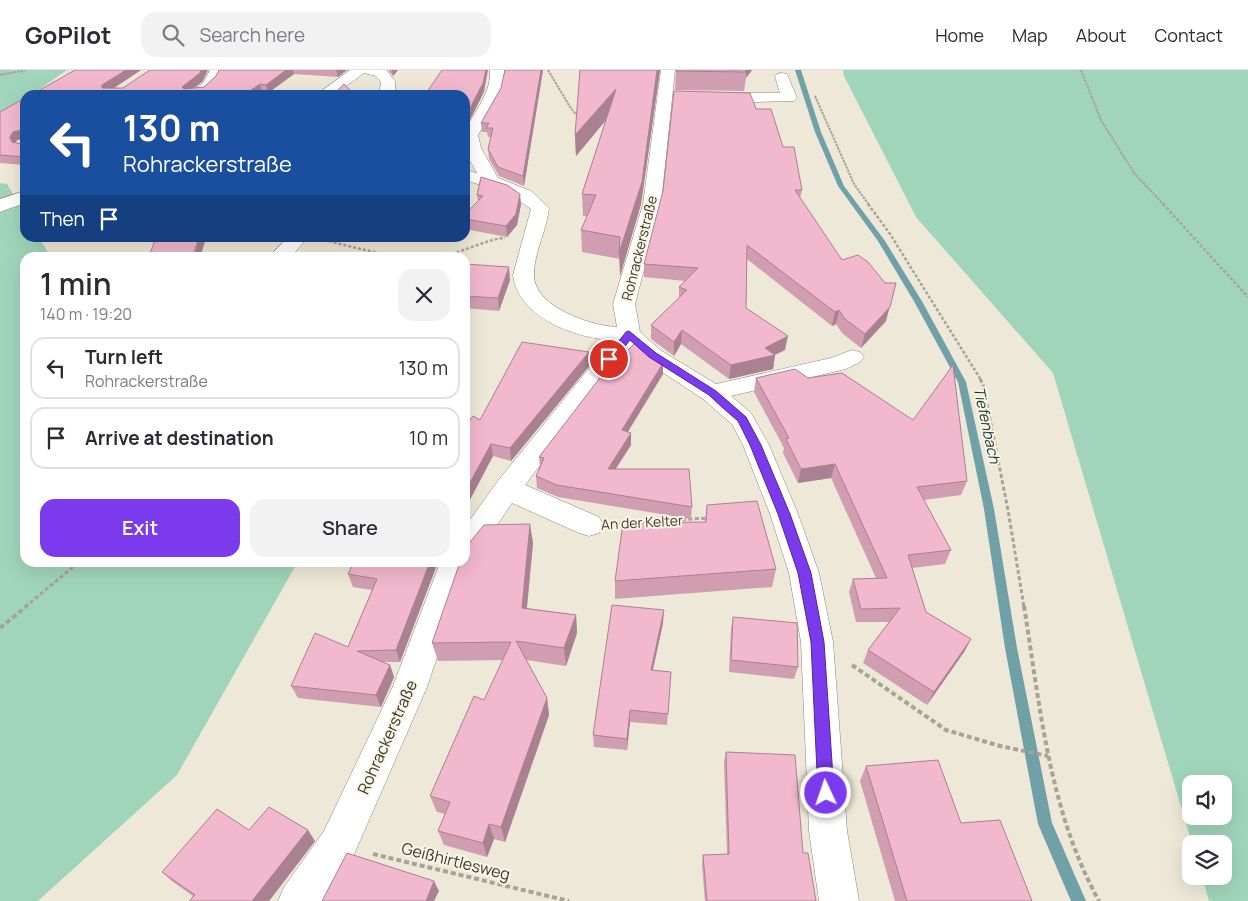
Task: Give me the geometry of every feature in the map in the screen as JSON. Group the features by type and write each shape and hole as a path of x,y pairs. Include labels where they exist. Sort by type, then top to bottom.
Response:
{"street":[{"path":"202,90 210,85 217,70"},
{"path":"331,90 359,70"},
{"path":"369,70 381,73 388,82 387,90"},
{"path":"491,182 473,148 470,135 496,92 497,70"},
{"name":"Rohrackerstraße","path":"629,334 624,304 652,204 659,154 673,97 668,70"},
{"path":"699,98 789,98 782,76"},
{"path":"470,176 519,192 533,200 540,208 540,219 523,276 526,292 548,312 574,325 599,332 629,334 652,355 712,393 742,419 756,445 794,541 804,573 818,642 828,830 840,901"},
{"path":"0,206 20,198"},
{"path":"283,252 292,242"},
{"path":"470,543 507,489 629,334"},
{"path":"712,393 838,364 852,357"},
{"name":"An der Kelter","path":"507,489 589,525"},
{"name":"Rohrackerstraße","path":"298,901 338,845 410,687 454,567"}],"path":[{"path":"0,75 26,70"},
{"path":"548,70 560,86 573,113 581,120"},
{"path":"1081,70 1101,120 1134,173 1248,297"},
{"path":"813,90 854,184 890,234 983,384 1008,510 1048,756 1066,827 1084,876 1099,901"},
{"path":"459,252 501,238 534,241"},
{"path":"336,242 389,252"},
{"name":"An der Kelter","path":"589,525 716,518"},
{"path":"0,628 73,567"},
{"path":"818,642 946,730 1000,746 1048,756"},
{"name":"Geißhirtlesweg","path":"338,845 569,901"}],"green space":[{"path":"0,70 67,70 38,90 20,90 20,103 0,117"},
{"path":"843,70 1248,70 1248,901 1209,901 1205,885 1232,885 1232,835 1189,835 1186,825 1232,825 1232,775 1182,775 1182,810 1053,373 916,217 844,76"},
{"path":"0,183 7,184 20,206 20,242 42,242 48,252 20,252 20,567 295,567 177,775 38,901 0,901"}],"building":[{"path":"75,70 126,70 102,85 102,88 123,88 150,70 201,70 200,73 182,87 184,89 204,87 216,76 219,70 286,70 266,85 260,84 251,90 40,90"},
{"path":"442,70 486,70 483,83 470,108 470,90 428,90"},
{"path":"505,70 541,70 523,176 498,167 488,149 493,128 486,128 489,123 481,123 501,88"},
{"path":"580,70 657,70 642,182 619,253 620,237 581,230 596,195 582,194 616,89 575,135"},
{"path":"746,70 746,72 676,71"},
{"path":"344,84 350,90 338,90"},
{"path":"674,91 750,93 756,109 771,109 783,147 794,147 802,190 795,190 842,260 858,255 868,262 885,283 896,283 890,307 865,334 845,319 839,310 835,312 747,245 746,308 788,336 765,348 775,355 731,365 682,330 674,342 651,325 687,290 679,287 698,268 644,264 663,191"},
{"path":"20,101 20,130 13,132 10,137 12,142 20,144 20,157 0,155 0,112"},
{"path":"481,177 507,185 520,194 516,214 506,226 470,220 470,209 483,196 477,195"},
{"path":"154,242 198,242 194,252 150,252"},
{"path":"470,264 509,267 498,298 470,296"},
{"path":"522,342 589,352 510,448 491,444 470,483 470,420 473,416 480,420"},
{"path":"635,343 663,363 622,430 631,433 608,469 689,469 692,507 557,485 536,476 544,458 539,457 616,357 620,358"},
{"path":"953,365 967,481 917,487 951,550 908,555 926,612 971,639 934,692 868,650 900,608 861,609 853,579 887,578 835,464 801,469 786,439 789,438 756,378 795,369 808,378 842,373 913,420"},
{"path":"757,501 776,569 615,581 623,523 706,522 707,505"},
{"path":"530,524 522,608 576,615 564,648 516,641 547,698 501,827 489,824 483,843 438,831 450,802 430,796 474,696 484,700 511,642 432,643 458,567 470,567 470,542 484,525"},
{"path":"352,567 428,567 396,650 357,651 390,665 376,695 291,686 315,633 348,647 377,579 348,574"},
{"path":"612,605 664,610 651,670 671,672 668,714 630,710 627,739 593,735"},
{"path":"733,617 797,623 798,667 731,660"},
{"path":"726,752 795,755 803,853 808,853 816,901 707,901 703,855 729,854"},
{"path":"938,760 961,823 1000,820 1032,901 907,901 866,766"},
{"path":"269,807 308,830 252,901 189,901 195,895 162,872 217,809 249,830"},
{"path":"347,853 434,881 426,901 322,901"}],"waterway":[{"name":"Tiefenbach","path":"798,70 818,132 841,186 881,241 919,303 962,382 989,509 1011,648 1045,824 1079,901"}],"route":[{"path":"609,359 629,334 652,355 712,393 742,419 756,445 794,541 804,573 818,642 826,793"}]}
